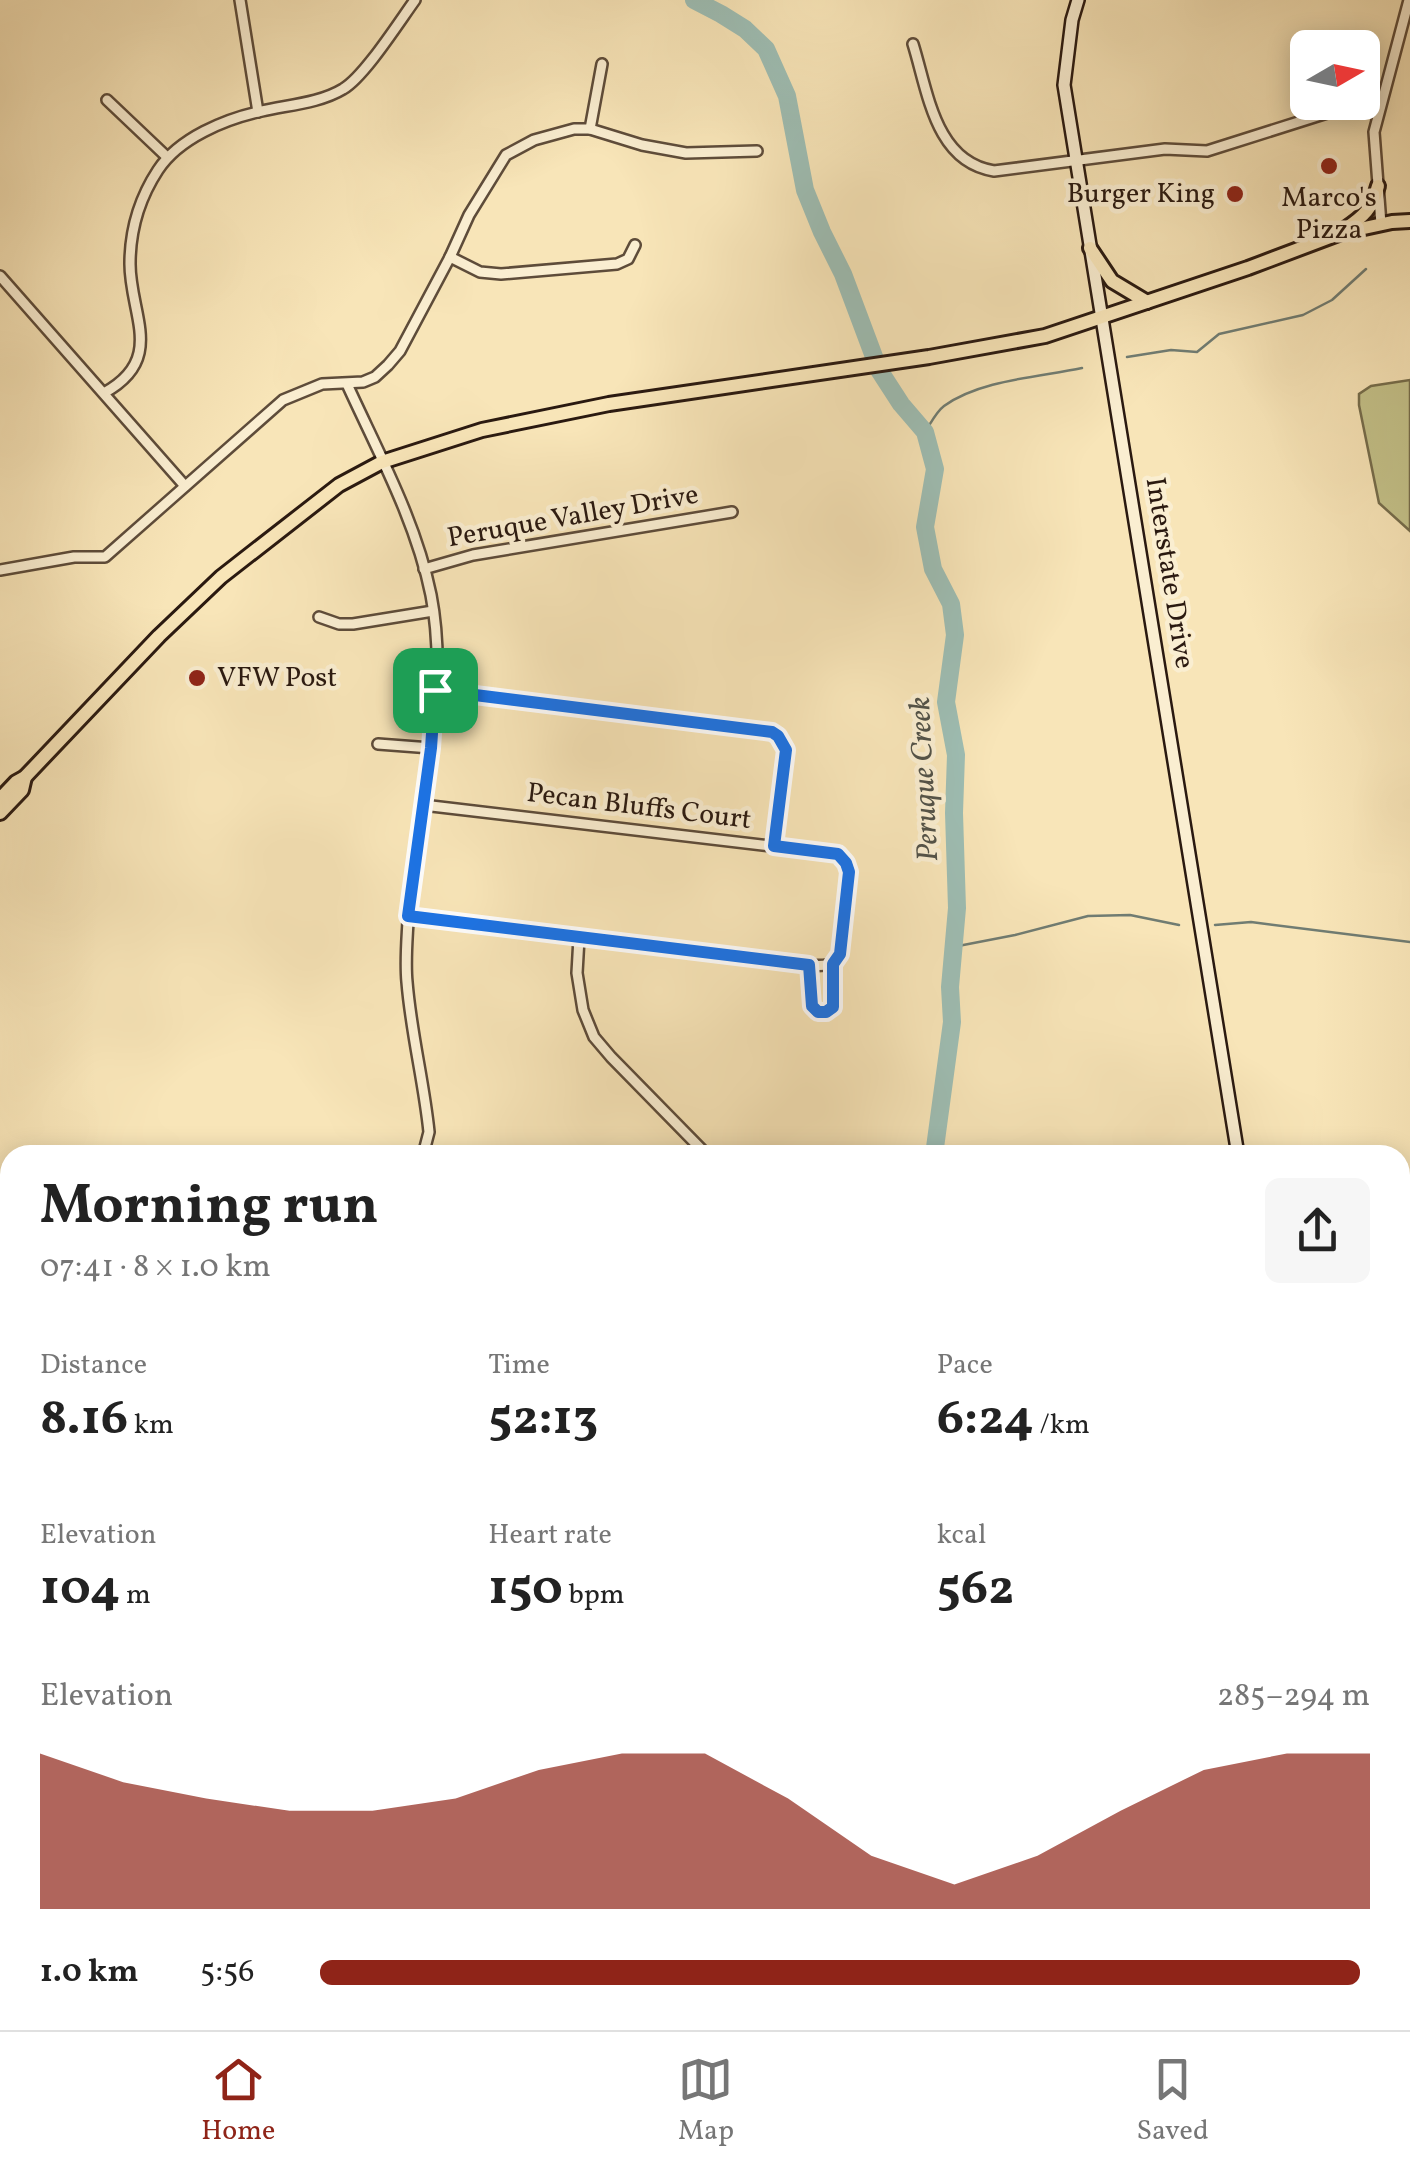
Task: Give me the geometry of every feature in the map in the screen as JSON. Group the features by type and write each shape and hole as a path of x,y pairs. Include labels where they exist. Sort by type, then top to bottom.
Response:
{"main road":[{"name":"Interstate Drive","path":"1078,0 1064,85 1236,1145"},
{"path":"1341,232 1369,210 1378,186"},
{"path":"0,799 220,577 339,486 382,462 447,440 609,404 1044,336 1248,268 1341,232 1410,221"},
{"path":"1090,248 1112,280 1148,302"},
{"path":"0,814 22,790 25,778"}],"street":[{"path":"240,0 258,112"},
{"path":"104,393 126,377 136,362 142,335 132,291 132,230 138,206 167,157 199,135 258,112 344,89 362,72 416,0"},
{"path":"1380,105 1409,0"},
{"path":"913,44 945,140 964,160 994,171 1165,149 1206,151 1305,120"},
{"path":"590,129 602,64"},
{"path":"108,100 167,157"},
{"path":"1377,120 1374,148 1381,224"},
{"path":"0,570 105,557 283,400 322,384 363,382 375,377 400,351 469,215 506,156 534,140 557,132 590,129 686,153 758,151"},
{"path":"450,256 480,272 500,274 617,264 628,259 635,245"},
{"path":"0,276 185,486"},
{"path":"346,384 406,514 433,612 437,670 431,748 408,916 406,979 429,1132 426,1145"},
{"name":"Peruque Valley Drive","path":"424,570 473,555 732,512"},
{"path":"319,617 338,624 353,624 433,612"},
{"path":"435,690 772,732 786,750 774,846"},
{"path":"378,744 431,748"},
{"name":"Pecan Bluffs Court","path":"423,805 838,854 849,872 840,954 833,964"},
{"path":"408,916 809,965 833,964 833,1007 826,1012 818,1012 812,1006 809,965"},
{"path":"580,938 577,972 583,1010 594,1037 697,1145"}],"shaded area":[{"path":"1410,380 1410,531 1379,503 1359,394 1371,386"}],"waterway":[{"name":"Peruque Creek","path":"694,0 745,29 766,49 787,96 805,190 843,274 879,370 925,432 935,469 925,527 933,569 951,604 955,635 946,702 956,755 957,908 950,987 952,1022 935,1145"},
{"path":"1127,357 1171,350 1197,352 1219,334 1303,315 1332,300 1366,269"},
{"path":"925,432 944,406 975,390 1082,368"},
{"path":"953,947 1088,916 1130,915 1179,925"},
{"path":"1215,925 1251,922 1410,942"}],"place":[{"name":"Marco's Pizza","path":"1329,166"},
{"name":"Burger King","path":"1235,194"},
{"name":"VFW Post","path":"197,678"}],"route":[{"path":"435,690 772,732 778,736 786,750 774,846 838,854 849,872 840,954 833,964 833,1007 818,1012 812,1006 809,965 408,916 435,690"}]}
